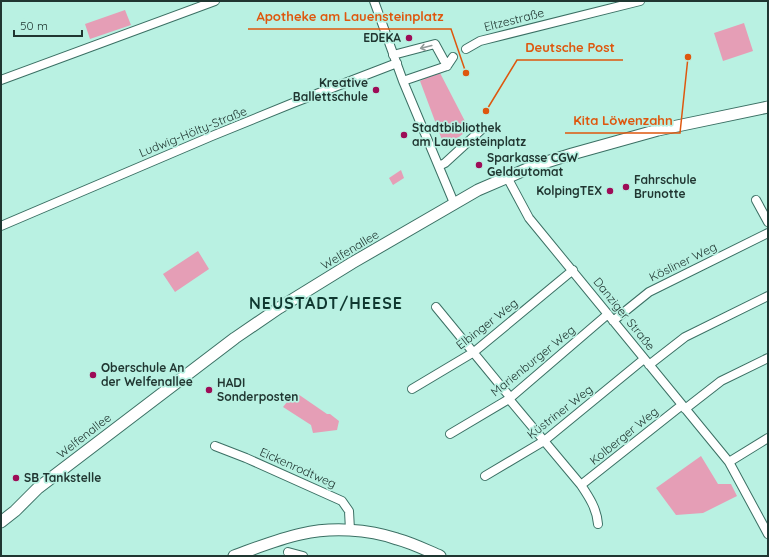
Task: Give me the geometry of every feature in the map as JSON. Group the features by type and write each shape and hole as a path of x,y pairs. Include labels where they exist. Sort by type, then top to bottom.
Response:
{"street":[{"path":"1,80 205,3 215,1"},
{"path":"374,1 403,81 454,203"},
{"name":"Eltzestraße","path":"466,49 480,41 640,1"},
{"path":"394,55 435,44 447,66"},
{"path":"403,81 447,66 453,57"},
{"name":"Ludwig-Hölty-Straße","path":"1,226 212,136 397,63"},
{"name":"Welfenallee","path":"1,522 15,511 38,488 234,338 280,308 478,190 549,161 658,130 768,107"},
{"path":"439,166 445,163 481,130"},
{"name":"Danziger Straße","path":"507,177 529,218 729,462 768,534"},
{"path":"756,200 768,222"},
{"name":"Kösliner Weg","path":"611,318 649,292 768,233"},
{"name":"Elbinger Weg","path":"412,389 474,352 573,270"},
{"name":"Küstriner Weg","path":"485,476 544,441 647,362 686,337 768,296"},
{"path":"436,307 581,485 593,504 598,516 598,524"},
{"name":"Marienburger Weg","path":"450,434 509,398 611,318"},
{"name":"Kolberger Weg","path":"581,485 721,381 768,358"},
{"path":"729,462 768,438"},
{"name":"Eickenrodtweg","path":"215,446 246,458 342,501 349,511 350,530"},
{"path":"234,556 278,540 302,534 350,530 372,532 398,539 440,556"},
{"path":"288,552 303,556"}],"shaded area":[{"path":"125,10 131,25 90,39 85,24"},
{"path":"744,23 753,51 723,61 714,33"},
{"path":"439,71 469,129 445,148 420,81"},
{"path":"401,170 404,178 393,185 389,178"},
{"path":"198,251 209,269 175,292 163,274"},
{"path":"295,392 339,421 337,430 313,433 311,425 283,407"},
{"path":"701,456 718,484 731,484 737,496 703,513 676,515 656,488"}],"place":[{"name":"EDEKA","path":"409,38"},
{"name":"Kita Löwenzahn","path":"688,57"},
{"name":"Apotheke am Lauensteinplatz","path":"466,73"},
{"name":"Kreative Ballettschule","path":"376,90"},
{"name":"Deutsche Post","path":"486,111"},
{"name":"Stadtbibliothek am Lauensteinplatz","path":"404,135"},
{"name":"Sparkasse CGW Geldautomat","path":"479,165"},
{"name":"Fahrschule Brunotte","path":"626,187"},
{"name":"KolpingTEX","path":"610,191"},
{"name":"Oberschule An der Welfenallee","path":"93,375"},
{"name":"HADI Sonderposten","path":"209,390"},
{"name":"SB Tankstelle","path":"16,478"}],"district":[{"name":"NEUSTADT/HEESE","path":"326,303"}]}
